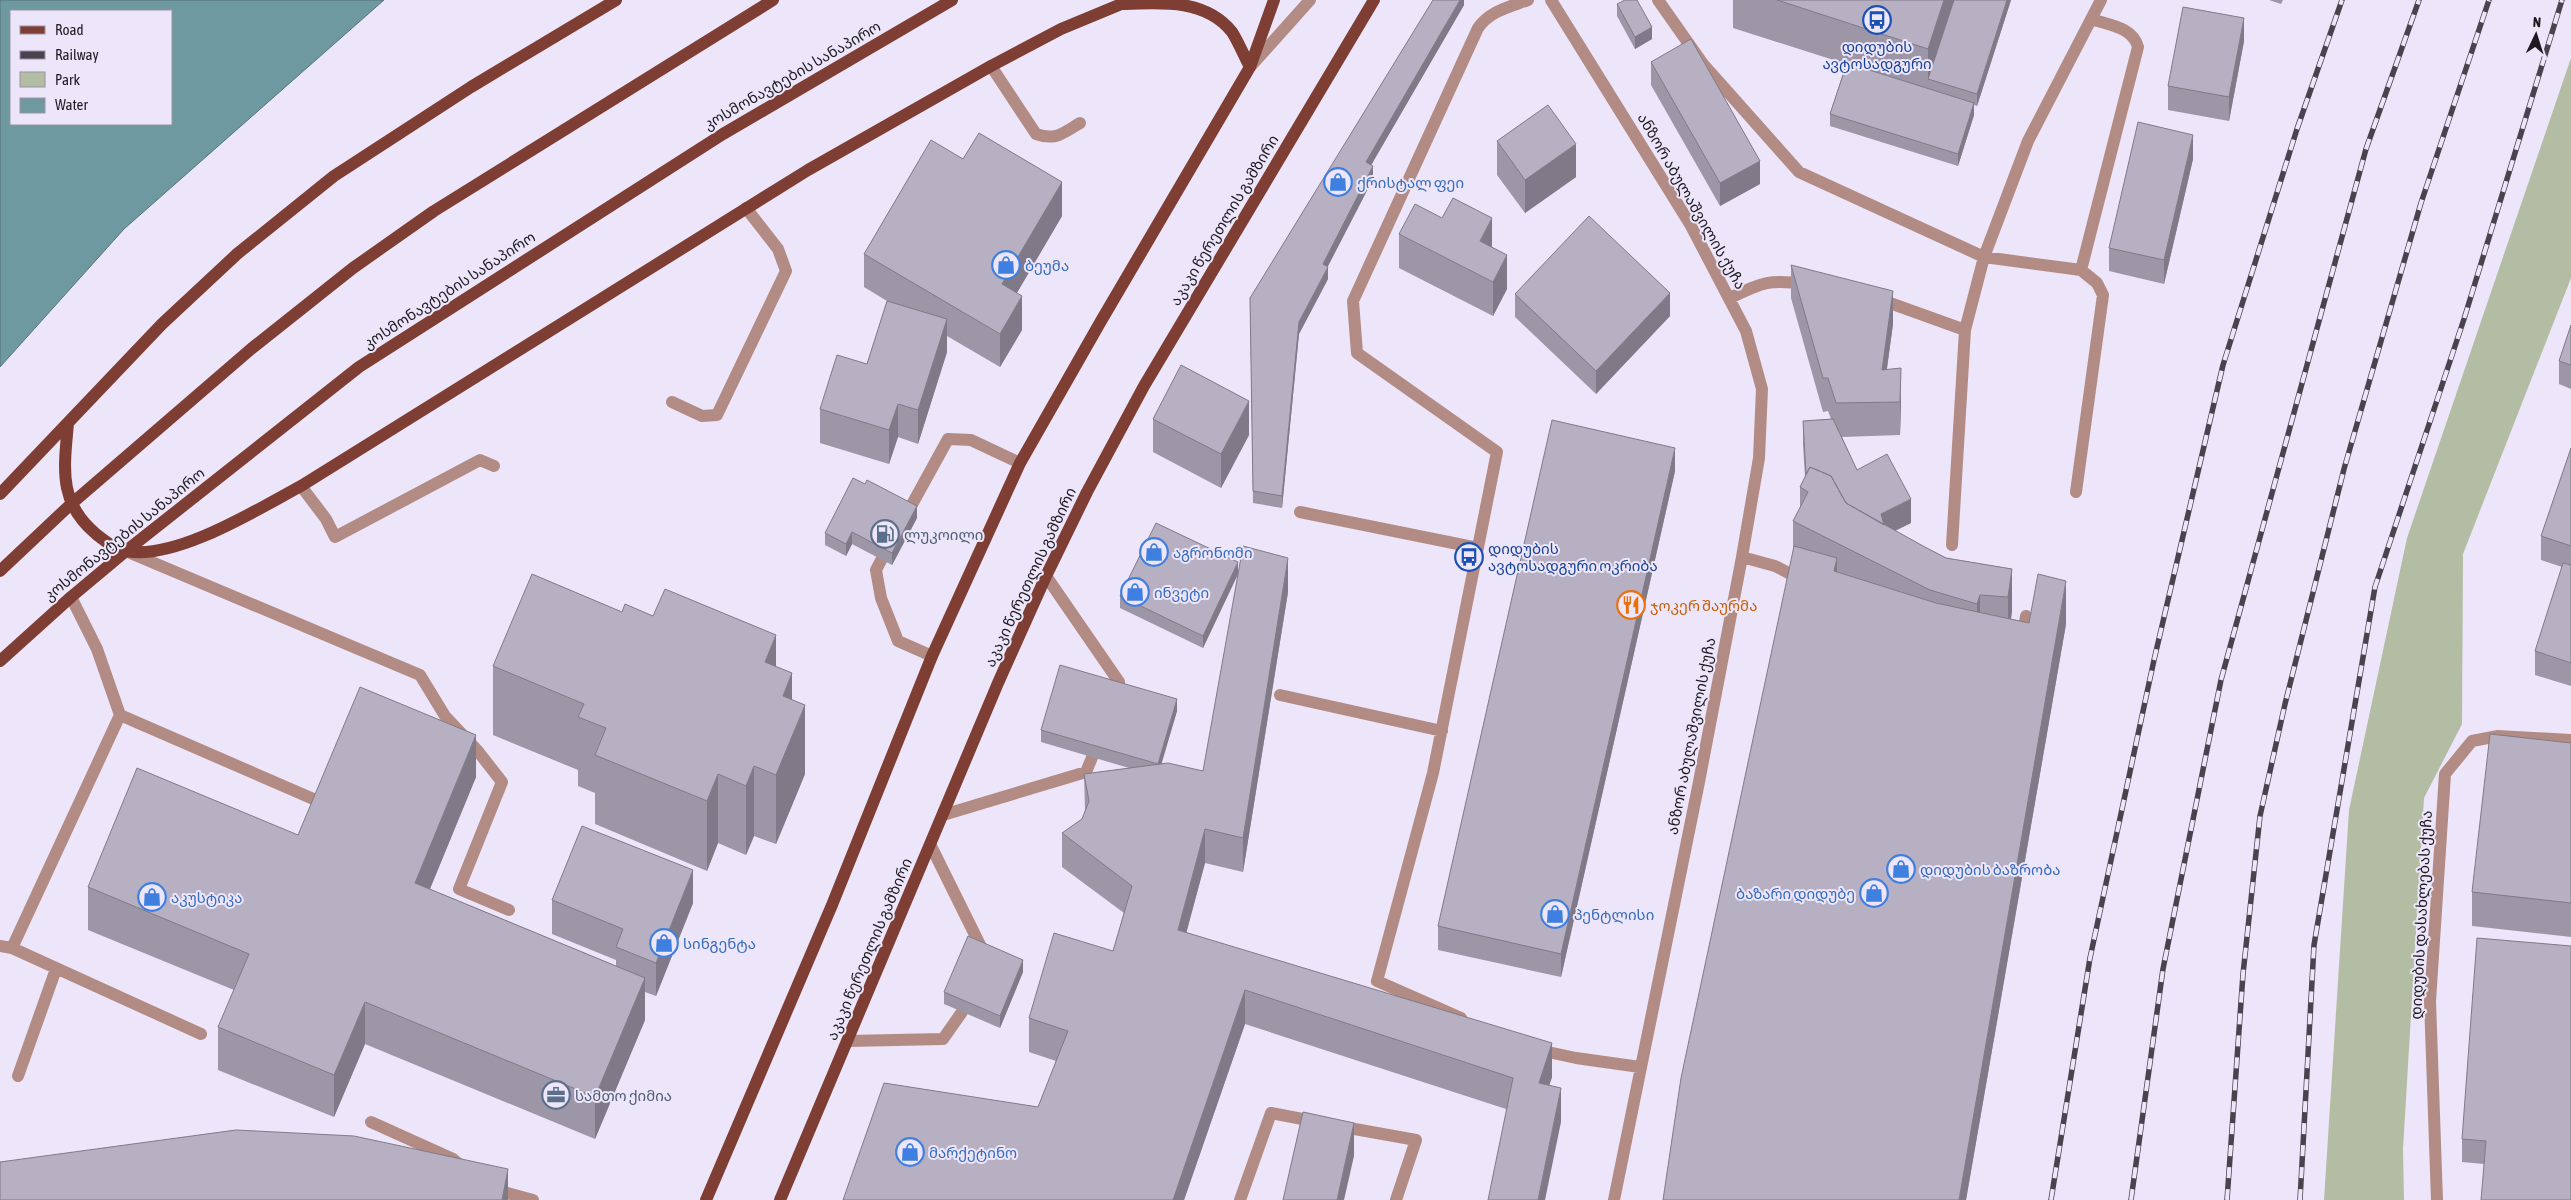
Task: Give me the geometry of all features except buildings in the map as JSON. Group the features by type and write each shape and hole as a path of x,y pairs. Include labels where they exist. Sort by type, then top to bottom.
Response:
{"main road":[{"path":"0,494 162,324 230,260 334,176 471,87 616,0"},
{"path":"0,571 70,504 251,349 361,262 434,211 773,0"},
{"name":"კოსმონავტების სანაპირო","path":"0,661 71,596 359,367 723,134 952,0"},
{"path":"706,1200 832,905 932,656 1020,463 1250,67 1274,0"},
{"name":"აკაკი წერეთლის გამზირი","path":"780,1200 1046,576 1087,492 1144,386 1374,0"},
{"path":"68,424 65,459 70,504 86,526 106,542 126,551 158,550 197,538 236,521 301,486 808,170 991,66 1061,29 1128,2 1167,2 1198,7 1215,14 1232,33 1250,67"}],"street":[{"path":"1250,67 1310,0"},
{"path":"1476,1024 1378,982 1433,773 1497,452 1357,353 1353,301 1478,28 1484,19 1494,13 1528,0"},
{"name":"ანზორ აბულაშვილის ქუჩა","path":"1551,0 1690,224 1730,298 1748,338 1762,389 1759,458 1742,557 1699,782 1614,1200"},
{"path":"1658,0 1703,64 1799,172 1984,256 2081,270 2097,283 2103,295 2076,492"},
{"path":"1952,545 1965,330 1984,256 2028,141 2101,0"},
{"path":"2081,270 2138,47 2136,38 2129,31 2091,19"},
{"path":"991,66 1036,134 1048,138 1059,135 1080,123"},
{"path":"672,402 702,416 717,415 786,271 778,249 746,208"},
{"path":"1730,298 1761,283 1776,280 1824,286"},
{"path":"1861,292 1965,330"},
{"path":"932,656 898,641 882,598 876,570 948,439 971,440 1020,463"},
{"path":"301,486 326,520 335,537 480,460 494,466"},
{"path":"1300,512 1478,548"},
{"path":"126,551 420,675 445,716 477,750 502,782 459,889 509,910"},
{"path":"1742,557 1774,566 1818,587"},
{"path":"1046,576 1119,682 1111,708"},
{"path":"71,596 97,649 120,716 6,947 201,1034"},
{"path":"2020,650 2026,616"},
{"path":"1280,695 1442,731"},
{"path":"120,716 318,801"},
{"path":"944,815 1086,772 1102,734"},
{"name":"დიდუბის დასახლებას ქუჩა","path":"2437,1200 2430,1001 2445,774 2472,741 2498,736 2571,740"},
{"path":"931,846 986,957"},
{"path":"18,1076 56,968"},
{"path":"847,1042 943,1039 962,1012"},
{"path":"1521,1044 1576,1058 1640,1067"},
{"path":"1240,1200 1271,1113 1416,1140 1396,1200"},
{"path":"371,1122 453,1159 467,1172"},
{"path":"482,1186 533,1200"}],"green space":[{"path":"2571,58 2571,278 2463,554 2462,724 2424,798 2403,1149 2404,1200 2324,1200 2349,810 2407,538"}],"water":[{"path":"0,0 384,0 124,229 0,367"}],"railway":[{"path":"2051,1200 2090,958 2154,660 2223,365 2297,129 2342,0"},
{"path":"2131,1200 2163,969 2221,680 2366,149 2419,0"},
{"path":"2227,1200 2243,974 2260,816 2285,704 2344,469 2421,203 2489,0"},
{"path":"2300,1200 2314,945 2375,587 2464,319 2562,0"}],"place":[{"name":"დიდუბის ავტოსადგური","path":"1877,20"},
{"name":"ქრისტალ ფეი","path":"1338,182"},
{"name":"ბეუმა","path":"1006,265"},
{"name":"ლუკოილი","path":"885,534"},
{"name":"აგრონომი","path":"1154,552"},
{"name":"დიდუბის ავტოსადგური ოკრიბა","path":"1469,557"},
{"name":"ინვეტი","path":"1135,592"},
{"name":"ჯოკერ შაურმა","path":"1631,605"},
{"name":"დიდუბის ბაზრობა","path":"1901,869"},
{"name":"ბაზარი დიდუბე","path":"1874,893"},
{"name":"აკუსტიკა","path":"152,897"},
{"name":"პენტლისი","path":"1555,914"},
{"name":"სინგენტა","path":"664,943"},
{"name":"სამთო ქიმია","path":"556,1095"},
{"name":"მარქეტინო","path":"910,1152"}]}
